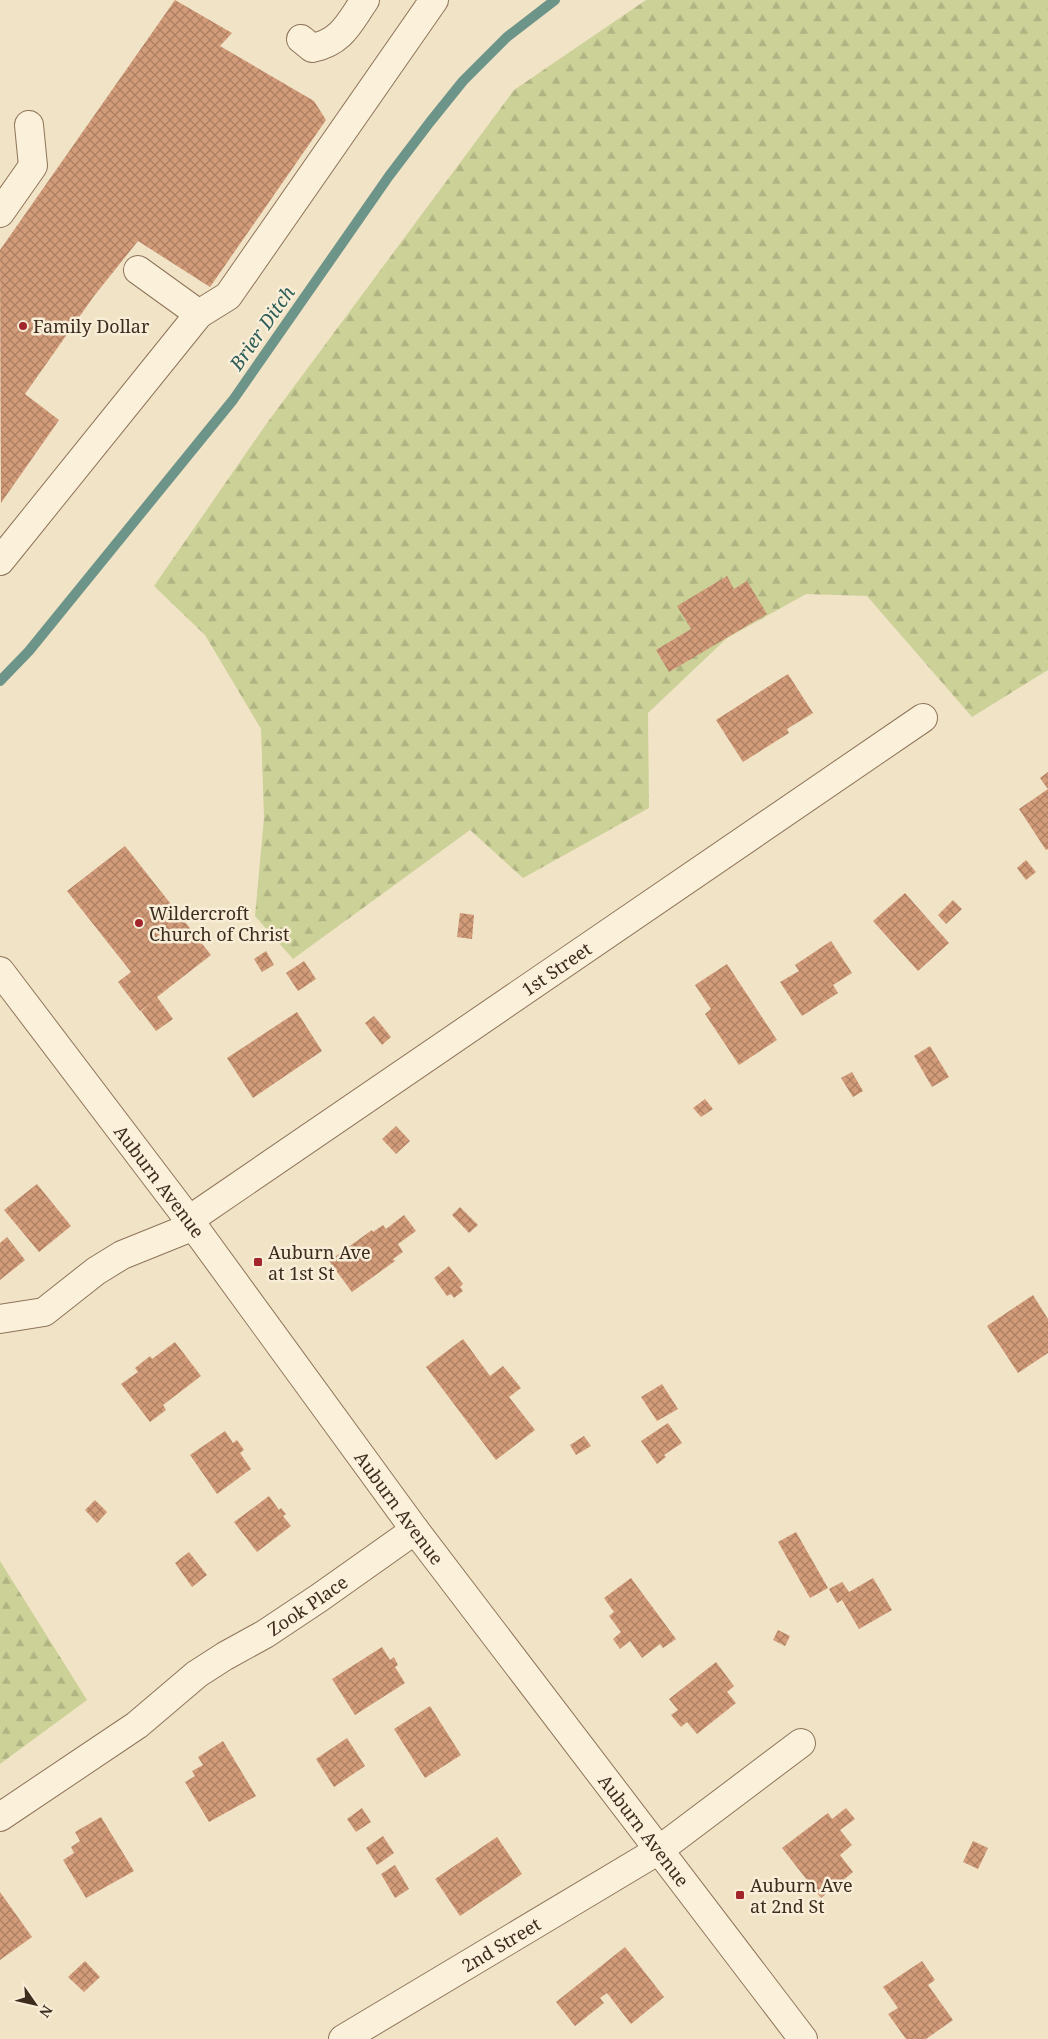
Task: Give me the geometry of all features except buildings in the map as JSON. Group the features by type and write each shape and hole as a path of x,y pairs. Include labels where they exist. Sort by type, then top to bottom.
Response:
{"street":[{"path":"301,39 312,48 322,46 340,36 366,0"},
{"path":"0,561 199,314 228,296 434,0"},
{"path":"0,213 33,166 29,125"},
{"path":"138,270 199,314"},
{"name":"1st Street","path":"0,1319 44,1312 96,1271 122,1255 192,1223 923,718"},
{"name":"Auburn Avenue","path":"0,971 192,1223 415,1530 803,2039"},
{"name":"Zook Place","path":"0,1818 137,1726 197,1674 303,1608 415,1530"},
{"name":"2nd Street","path":"343,2039 659,1850 801,1743"}],"green space":[{"path":"646,0 1048,0 1048,670 972,717 867,596 806,594 727,638 648,713 649,808 523,878 470,830 293,959 255,916 264,818 261,729 205,635 154,586 267,423 514,90"},
{"path":"0,1561 87,1700 0,1764"}],"waterway":[{"name":"Brier Ditch","path":"0,681 29,651 233,400 389,176 463,81 507,37 555,0"}],"place":[{"name":"Family Dollar","path":"23,326"},
{"name":"Wildercroft Church of Christ","path":"139,923"},
{"name":"Auburn Ave at 1st St","path":"258,1262"},
{"name":"Auburn Ave at 2nd St","path":"740,1895"}]}
